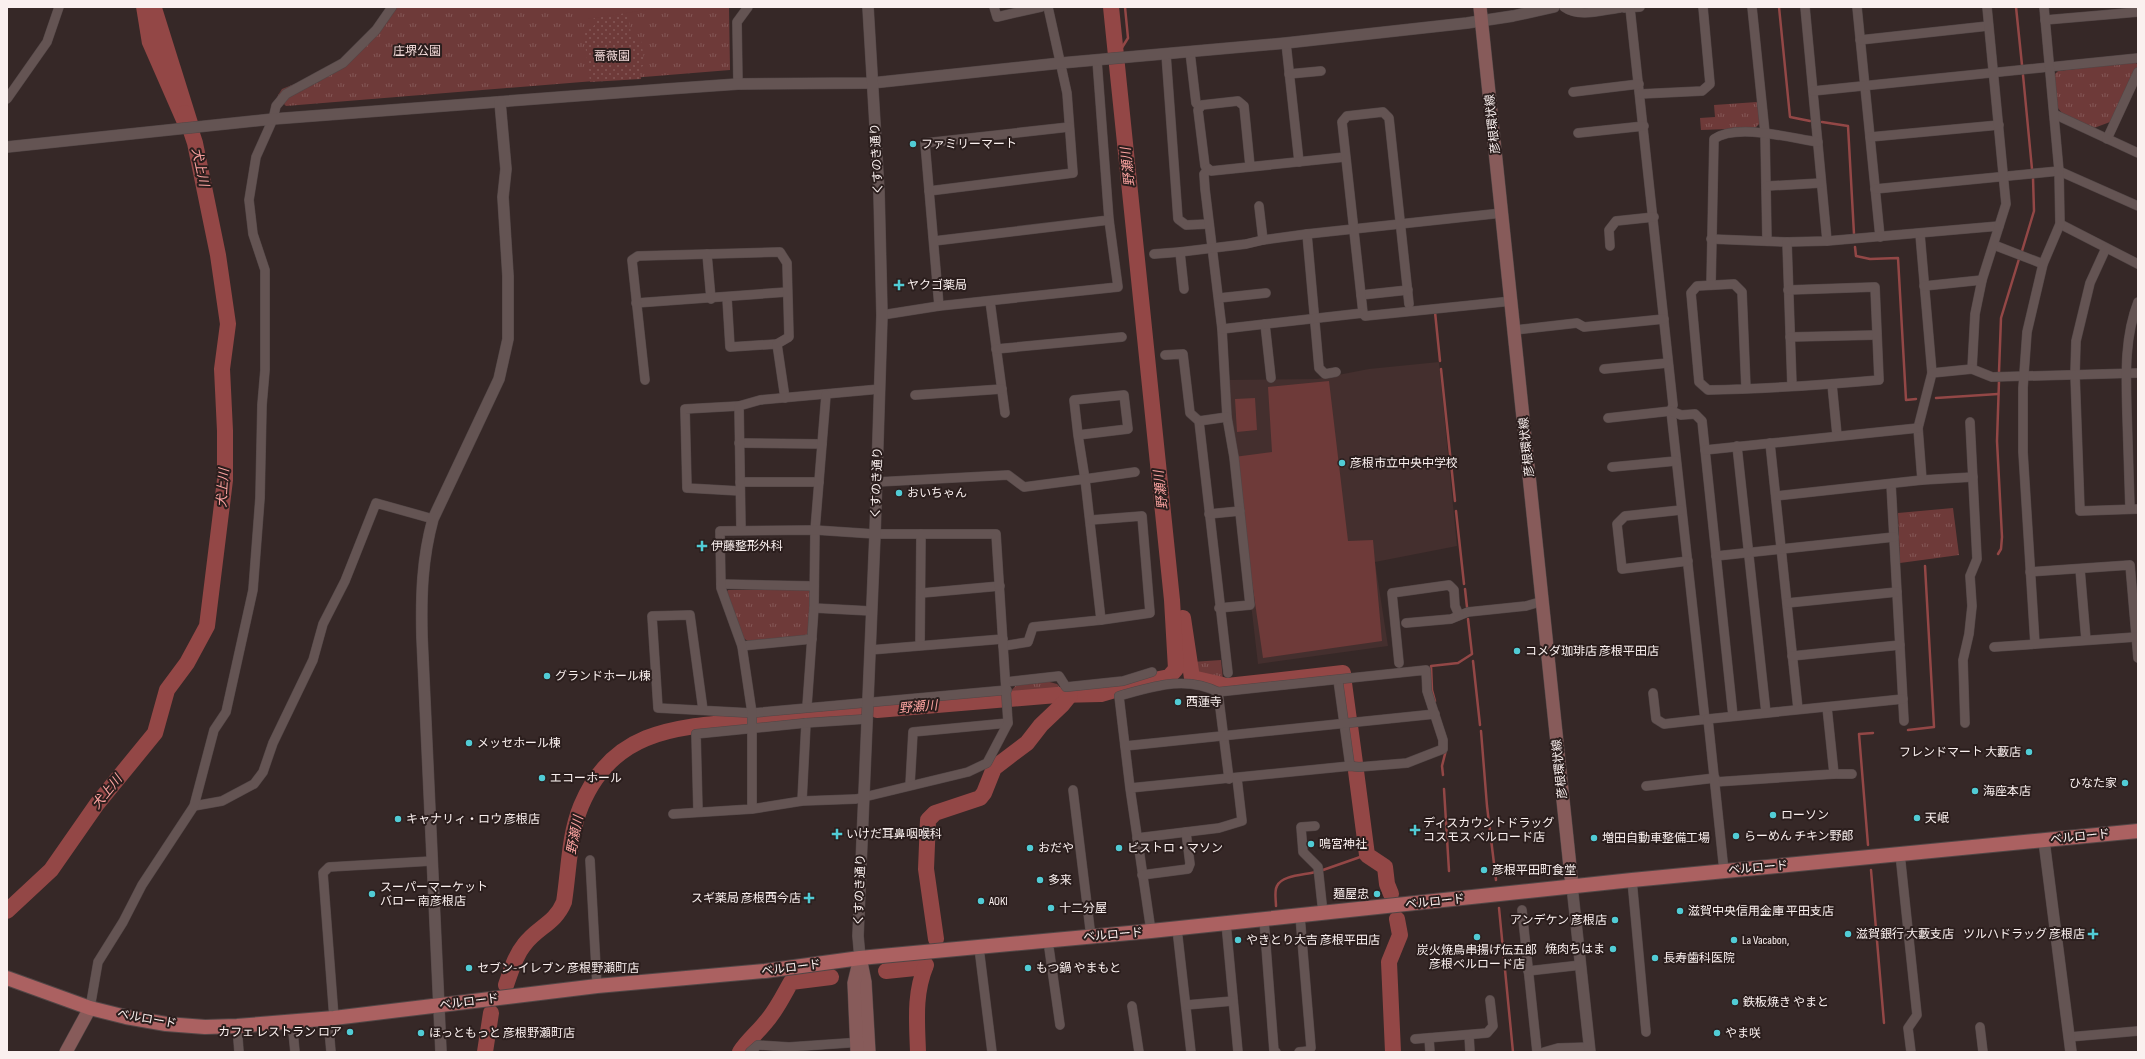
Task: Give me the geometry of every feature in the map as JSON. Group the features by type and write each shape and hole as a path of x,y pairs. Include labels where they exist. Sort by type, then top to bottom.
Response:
{"main road":[{"name":"彦根環状線","path":"1480,7 1512,301 1572,886"},
{"name":"ベルロード","path":"7,978 83,1005 166,1024 205,1027 237,1026 331,1018 597,986 765,971 860,958 1177,929 1572,886 2138,831"},
{"name":"くすのき通り","path":"860,958 865,982 863,1047"},
{"path":"66,1052 83,1005"}],"street":[{"path":"7,99 47,42 59,7"},
{"path":"83,1005 98,962 123,922 142,885 194,806 214,730 226,712 252,590 260,498 262,405 265,370 265,270 254,234 249,200 256,157 273,120 276,106 286,94 343,63 376,30 392,7"},
{"path":"738,84 738,22 748,7"},
{"name":"くすのき通り","path":"860,958 858,936 875,534 882,315 879,192 868,7"},
{"path":"994,7 997,17 1041,7"},
{"path":"929,191 1073,173 1067,93 1048,7"},
{"path":"7,147 273,120 738,84 872,83 1061,63 1286,43 1482,21 1554,7"},
{"path":"1564,7 1571,12 1578,13 1620,7 1640,7"},
{"path":"1640,94 1702,91 1710,84 1703,7"},
{"path":"1752,7 1765,133 1767,241"},
{"path":"1806,7 1827,241"},
{"path":"1857,7 1880,237"},
{"path":"1972,369 1976,314 1982,280 2006,204 1987,7"},
{"path":"2035,644 2023,452 2024,376 2027,332 2043,264 2060,224 2059,171 2044,7"},
{"path":"1630,8 1654,217 1673,405 1672,411 1681,510 1715,780 1724,871"},
{"path":"2045,20 2138,12"},
{"path":"1860,40 1988,26"},
{"path":"1286,43 1299,162"},
{"path":"1190,52 1196,103 1200,107"},
{"path":"1166,54 1178,219 1186,225 1209,224"},
{"path":"1813,91 2138,58"},
{"path":"882,315 939,306 1118,287 1109,220 1101,60"},
{"path":"1289,74 1321,71"},
{"path":"2107,139 2138,72"},
{"path":"1573,92 1638,84"},
{"path":"1250,166 1244,106 1238,101 1202,105 1198,110 1204,166 1211,171 1346,157"},
{"path":"441,1052 421,586 426,544 432,519 499,379 508,339 508,283 503,197 506,169 500,102"},
{"path":"1363,313 1342,122 1347,116 1383,112 1389,118 1409,304"},
{"path":"2054,114 2138,153"},
{"path":"1870,137 1999,125"},
{"path":"1578,133 1644,126"},
{"path":"939,306 925,143 1069,127"},
{"path":"1710,285 1714,139 1723,133 1765,133 1818,142"},
{"path":"1208,169 1204,174 1222,329 1227,417 1234,457 1250,605 1219,608"},
{"path":"1875,189 2059,171 2138,206"},
{"path":"1767,186 1822,183"},
{"path":"1259,206 1263,240"},
{"path":"1154,254 1246,244 1307,234 1502,213"},
{"path":"1610,246 1609,230 1616,221 1654,217"},
{"path":"934,241 1109,220"},
{"path":"2060,224 2138,264"},
{"path":"1711,239 1788,242 1827,241 1999,226"},
{"path":"1307,234 1319,368 1325,374 1336,372"},
{"path":"1920,234 1932,373 1918,428 1922,480"},
{"path":"1788,242 1788,290 1792,386"},
{"path":"1994,245 2043,264"},
{"path":"2106,248 2090,283 2076,341 2075,374 2080,511 2134,509 2126,373 2128,344 2133,315 2138,302"},
{"path":"645,380 632,260 638,256 780,252 787,263 789,337 777,344 730,347 727,298"},
{"path":"1180,252 1184,288"},
{"path":"707,254 711,299"},
{"path":"1924,286 1982,280"},
{"path":"1746,389 1742,292 1734,284 1697,286 1691,293 1699,382 1708,390 1746,389 1832,384 1879,380 1875,287 1788,290"},
{"path":"1361,296 1408,290"},
{"path":"636,303 727,298 787,292"},
{"path":"1219,298 1266,292"},
{"path":"990,301 1005,413"},
{"path":"1222,329 1363,313 1365,316 1512,301"},
{"path":"1515,330 1577,323 1584,327 1664,319"},
{"path":"1265,324 1271,378"},
{"path":"1790,337 1876,335"},
{"path":"996,349 1122,336"},
{"path":"777,344 785,398"},
{"path":"1165,355 1183,354 1190,413 1199,421 1219,608 1222,619 1228,673"},
{"path":"1604,369 1668,363"},
{"path":"1932,373 1972,369 1992,377 2138,372"},
{"path":"1832,384 1837,435"},
{"path":"915,395 1002,389"},
{"path":"819,482 740,487 687,488 685,409 739,406 760,400 880,390"},
{"path":"807,706 814,608 815,530 826,395"},
{"path":"1078,435 1128,430 1124,395 1074,400 1078,435 1091,520 1101,620"},
{"path":"739,406 741,529"},
{"path":"1608,418 1672,411 1681,415 1695,414 1702,421 1733,716"},
{"path":"1199,421 1227,417"},
{"path":"1965,722 1963,660 1969,634 1972,606 1970,576 1977,559 1970,422"},
{"path":"1705,450 1837,435 1918,428"},
{"path":"739,443 822,444"},
{"path":"1770,443 1798,709"},
{"path":"1737,446 1766,713"},
{"path":"1612,467 1676,461"},
{"path":"876,482 1008,475 1024,487 1135,472"},
{"path":"1776,496 1922,480 1973,477"},
{"path":"1891,484 1904,720"},
{"path":"194,806 222,801 254,784 263,772 273,743 313,660 323,624 345,581 376,503 432,519"},
{"path":"1681,510 1625,516 1617,524 1622,569 1688,561"},
{"path":"1209,514 1240,511"},
{"path":"870,650 920,645 1028,642 1033,627 1150,613 1142,516 1091,520"},
{"path":"673,814 698,811 752,809 802,801 856,799 910,784 968,772 987,763 1008,723 996,534 875,534 815,530 741,529 720,531 721,584 742,646 753,721 752,809"},
{"path":"920,645 922,593 921,534"},
{"path":"1716,556 1894,537"},
{"path":"2030,572 2130,566 2136,602 2136,637 2138,658"},
{"path":"2080,569 2086,640"},
{"path":"721,584 814,586"},
{"path":"1399,663 1392,593 1449,585 1454,590 1455,606 1460,615"},
{"path":"922,593 1000,586"},
{"path":"1787,603 1897,592"},
{"path":"1406,624 1451,619 1468,612 1526,606 1543,601"},
{"path":"814,608 871,611"},
{"path":"703,710 690,614 652,616 658,708 703,710 753,721 806,723 867,720"},
{"path":"1994,647 2136,637"},
{"path":"742,646 812,639"},
{"path":"1792,656 1900,645"},
{"path":"1130,788 1350,766 1359,768 1407,763 1442,749 1443,740 1427,691 1426,670 1218,692 1211,688 1183,682 1163,684 1119,696 1125,746 1130,788 1136,838 1151,931"},
{"path":"698,811 696,734 753,721 807,706 1007,692 1059,676 1066,687 1123,681 1152,672"},
{"path":"1338,680 1350,766"},
{"path":"1136,838 1219,828 1242,822 1224,736 1218,692"},
{"path":"1653,693 1656,719 1664,724 1903,699"},
{"path":"1827,707 1834,774"},
{"path":"1125,746 1435,714"},
{"path":"802,801 806,723"},
{"path":"910,784 913,732 1008,723"},
{"path":"1646,786 1715,780 1852,774"},
{"path":"1073,790 1091,937"},
{"path":"1315,826 1301,827 1303,852 1318,867 1323,914"},
{"path":"1142,875 1188,869 1190,864 1186,832"},
{"path":"2044,840 2071,1052"},
{"path":"1900,854 1917,1015 1908,1028 1911,1052"},
{"path":"590,860 597,986"},
{"path":"331,1052 331,1018 323,873 329,867 432,861"},
{"path":"1632,880 1646,1032"},
{"path":"1544,1052 1558,1048 1590,1050 1572,886"},
{"path":"1522,910 1537,1052"},
{"path":"1299,1052 1308,1051 1311,1048 1300,916"},
{"path":"1264,920 1274,1050 1276,1052"},
{"path":"1226,923 1238,1052"},
{"path":"1177,929 1191,1052"},
{"path":"1048,941 1060,1025"},
{"path":"978,948 992,1052"},
{"path":"1528,971 1581,966"},
{"path":"1415,1039 1487,1033 1493,1026 1490,1000"},
{"path":"1186,1005 1233,1001"},
{"path":"1132,1006 1139,1052"},
{"path":"292,1022 295,1052"},
{"path":"237,1026 239,1052"},
{"path":"1980,1027 1983,1052"},
{"path":"2069,1037 2138,1031"},
{"path":"1469,1035 1470,1052"},
{"path":"1429,1038 1430,1052"},
{"path":"750,1052 758,1045 789,1050 863,1047"}],"shaded area":[{"path":"136,7 162,7 198,122 177,124 142,44"},
{"name":"彦根市立中央中学校","path":"1439,362 1457,546 1375,562 1388,646 1258,664 1225,380 1317,379 1369,369"}],"green space":[{"name":"庄堺公園","path":"395,7 729,7 730,70 286,106 277,97 282,89 346,64"},
{"path":"578,7 664,7 589,19"},
{"name":"薔薇園","path":"627,8 632,41 641,41 645,65 639,68 641,79 590,82 583,28 594,26 593,12"},
{"path":"2135,62 2138,65 2110,122 2094,128 2062,113 2057,107 2054,75 2058,71"},
{"path":"1757,102 1760,123 1755,128 1701,130 1700,118 1715,117 1714,105"},
{"path":"1329,381 1348,541 1373,540 1382,641 1263,658 1234,457 1272,452 1268,387"},
{"path":"1255,398 1257,430 1237,432 1235,399"},
{"path":"1953,508 1959,555 1900,563 1898,513"},
{"path":"808,589 811,593 809,631 806,636 748,641 743,638 726,593 728,590"},
{"path":"1221,660 1223,680 1199,674 1193,667 1192,662"},
{"path":"1046,681 1057,684 1062,690 1012,694 1011,691 1017,684"}],"waterway":[{"name":"野瀬川","path":"877,710 1057,695 1101,694 1135,684 1169,677 1176,669 1172,600 1111,7"},
{"path":"1118,54 1128,38 1125,7"},
{"path":"1779,7 1790,117 1810,121"},
{"path":"2016,7 2022,65"},
{"path":"2023,75 2032,169"},
{"name":"犬上川","path":"7,911 51,870 97,804 155,733 167,690 187,663 207,626 225,480 225,431 222,369 228,324 218,255 195,143 185,113"},
{"path":"1822,122 1848,126 1854,234"},
{"path":"2022,251 2034,211 2033,178"},
{"path":"1855,247 1856,256 1870,259 1898,258 1906,400 1916,399"},
{"path":"1999,372 2001,318 2019,259"},
{"path":"1435,312 1440,361"},
{"path":"1441,369 1455,501"},
{"path":"1998,554 2001,549 2002,537 1997,441 1999,381"},
{"path":"1936,398 1998,394"},
{"path":"1456,511 1464,584"},
{"path":"1908,730 1934,727 1925,566"},
{"path":"1465,589 1467,607"},
{"path":"1183,618 1192,678 1227,686 1343,673 1343,676"},
{"path":"1435,701 1432,690 1431,666 1458,663 1472,654 1468,619"},
{"path":"1473,661 1480,725"},
{"path":"1344,683 1349,720"},
{"path":"936,939 926,869 928,820 935,813 980,798 984,793 994,768 1027,743 1041,725 1070,695"},
{"name":"野瀬川","path":"506,985 521,949 534,934 551,921 564,902 572,841 577,817 594,780 610,761 629,747 650,737 672,730 721,723 858,712"},
{"path":"1350,726 1355,763"},
{"path":"1481,731 1487,806 1496,880"},
{"path":"1868,845 1859,734 1873,733"},
{"path":"1443,775 1442,766 1446,750"},
{"path":"1356,771 1367,855 1385,867 1387,884 1391,894"},
{"path":"1444,789 1449,871"},
{"path":"1323,870 1363,856 1367,852"},
{"path":"1871,870 1884,1023"},
{"path":"1276,906 1275,896 1277,886 1280,882 1294,876 1315,872"},
{"path":"1499,908 1513,1052"},
{"path":"1393,1052 1389,962 1400,935 1397,919"},
{"path":"918,1052 918,997 922,976 926,965"},
{"path":"886,971 925,967"},
{"path":"740,1052 773,1014 791,982 831,977"},
{"name":"野瀬川","path":"485,1052 491,1013"}],"place":[{"name":"ファミリーマート","path":"913,144"},
{"name":"ヤクゴ薬局","path":"899,285"},
{"name":"彦根市立中央中学校","path":"1342,463"},
{"name":"おいちゃん","path":"899,493"},
{"name":"伊藤整形外科","path":"702,546"},
{"name":"コメダ珈琲店 彦根平田店","path":"1517,651"},
{"name":"グランドホール棟","path":"547,676"},
{"name":"西蓮寺","path":"1178,702"},
{"name":"メッセホール棟","path":"469,743"},
{"name":"フレンドマート 大藪店","path":"2029,752"},
{"name":"エコーホール","path":"542,778"},
{"name":"ひなた家","path":"2125,783"},
{"name":"海座本店","path":"1975,791"},
{"name":"ローソン","path":"1773,815"},
{"name":"天岷","path":"1917,818"},
{"name":"キャナリィ・ロウ 彦根店","path":"398,819"},
{"name":"ディスカウントドラッグ コスモス ベルロード店","path":"1415,830"},
{"name":"いけだ耳鼻咽喉科","path":"837,834"},
{"name":"らーめん チキン野郎","path":"1736,836"},
{"name":"増田自動車整備工場","path":"1594,838"},
{"name":"鳴宮神社","path":"1311,844"},
{"name":"おだや","path":"1030,848"},
{"name":"ビストロ・マソン","path":"1119,848"},
{"name":"彦根平田町食堂","path":"1484,870"},
{"name":"多来","path":"1040,880"},
{"name":"スーパーマーケット バロー 南彦根店","path":"372,894"},
{"name":"麺屋忠","path":"1377,894"},
{"name":"スギ薬局 彦根西今店","path":"809,898"},
{"name":"AOKI","path":"981,901"},
{"name":"十二分屋","path":"1051,908"},
{"name":"滋賀中央信用金庫 平田支店","path":"1680,911"},
{"name":"アンデケン 彦根店","path":"1615,920"},
{"name":"滋賀銀行 大藪支店","path":"1848,934"},
{"name":"ツルハドラッグ 彦根店","path":"2093,934"},
{"name":"炭火焼鳥串揚げ伝五郎 彦根ベルロード店","path":"1477,937"},
{"name":"やきとり大吉 彦根平田店","path":"1238,940"},
{"name":"La Vacabon,","path":"1734,940"},
{"name":"焼肉ちはま","path":"1613,949"},
{"name":"長寿歯科医院","path":"1655,958"},
{"name":"セブン-イレブン 彦根野瀬町店","path":"469,968"},
{"name":"もつ鍋 やまもと","path":"1028,968"},
{"name":"鉄板焼き やまと","path":"1735,1002"},
{"name":"カフェ レストラン ロア","path":"350,1032"},
{"name":"ほっともっと 彦根野瀬町店","path":"421,1033"},
{"name":"やま咲","path":"1717,1033"}]}
